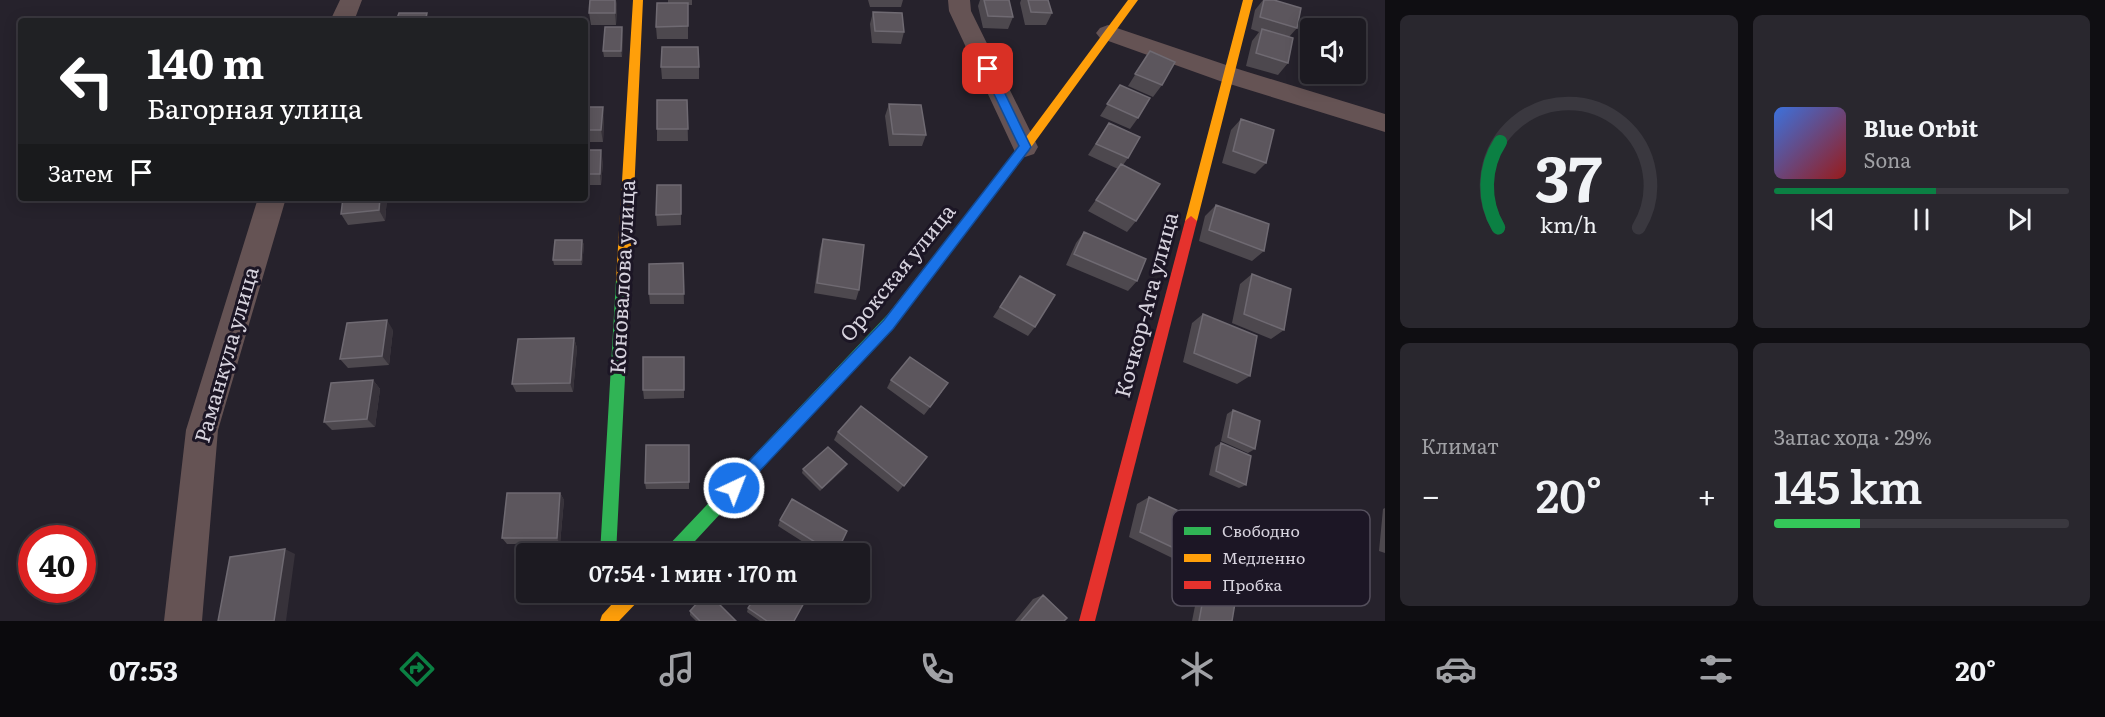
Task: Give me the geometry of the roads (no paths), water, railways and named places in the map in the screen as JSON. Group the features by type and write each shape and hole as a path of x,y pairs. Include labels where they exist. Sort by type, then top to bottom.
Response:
{"street":[{"path":"343,18 351,0"},
{"name":"Коновалова улица","path":"609,543 638,0"},
{"path":"959,0 960,10 1025,147"},
{"name":"Орокская улица","path":"682,543 888,324 1025,147 1133,0"},
{"name":"Кочкор-Ата улица","path":"1087,621 1248,0"},
{"path":"1108,33 1229,75 1385,123"},
{"name":"Раманкула улица","path":"183,621 202,430 271,201"},
{"path":"606,603 606,621"},
{"path":"606,621 624,603"}]}
